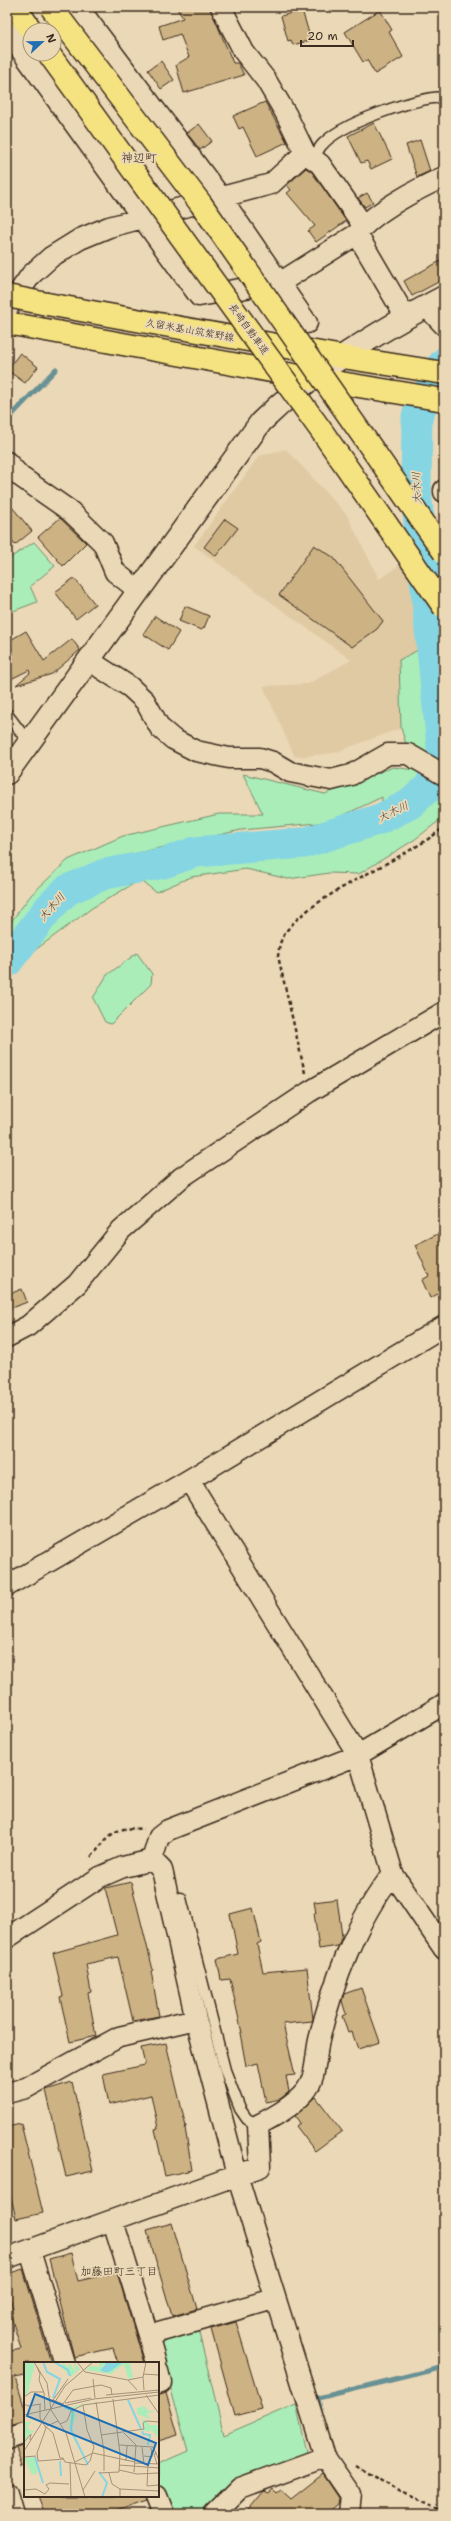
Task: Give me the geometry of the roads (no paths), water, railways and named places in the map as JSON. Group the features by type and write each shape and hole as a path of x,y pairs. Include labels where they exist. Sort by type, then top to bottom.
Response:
{"main road":[{"path":"14,7 25,22"},
{"path":"51,7 201,204 444,552"},
{"name":"長崎自動車道","path":"55,62 323,433 444,607"},
{"name":"久留米基山筑紫野線","path":"7,296 343,357 444,373"},
{"path":"7,323 310,378 444,400"}],"street":[{"path":"78,7 222,198 281,282 307,323"},
{"path":"221,7 244,52 266,80 309,156 336,184 405,316"},
{"path":"7,31 144,218 199,296 281,282 360,230 415,191 444,177"},
{"path":"7,308 31,275 51,257 80,239 109,227 271,184 309,156"},
{"path":"7,773 90,661 138,590 261,422 310,378 405,316 435,301 444,325"},
{"path":"7,462 21,477 70,511 102,543 115,572 138,590"},
{"path":"90,661 130,687 145,701 160,728 172,739 196,751 229,758 260,758 290,772 331,780 351,775 388,754 408,754 444,775"},
{"path":"7,1337 28,1326 77,1284 121,1230 182,1177 309,1092 444,1012"},
{"path":"7,1586 189,1480 444,1326"},
{"path":"189,1480 358,1755 393,1874 444,1949"},
{"path":"152,1860 159,1837 165,1833 358,1755 444,1704"},
{"path":"152,1860 162,1870 196,2019 237,2175 274,2299 325,2457 351,2495 349,2514"},
{"path":"7,1938 100,1877 123,1867 152,1860"},
{"path":"7,2258 260,2167 258,2125 283,2112 305,2091 315,2069 319,2040 343,1964 372,1904 393,1874"},
{"path":"7,2093 26,2088 119,2037 196,2019"},
{"path":"113,2221 156,2362"},
{"path":"30,2251 64,2362"},
{"path":"148,2335 274,2299"},
{"path":"159,2375 161,2383 159,2384"},
{"path":"7,2439 24,2433"},
{"path":"214,2514 240,2488 325,2457"},
{"path":"7,2493 13,2514"},
{"path":"157,2497 164,2514"}],"lane":[{"path":"309,156 321,145 354,123 424,98 444,97"},
{"path":"7,714 29,743"},
{"path":"169,1900 181,1898 225,2070 240,2109 247,2119 258,2125"}],"waterway":[{"name":"大木川","path":"7,962 49,908 67,890 105,874 164,863 195,852 304,843 380,819 410,804 430,786 443,756 416,492 417,416 438,370 444,363"},
{"path":"7,420 56,369"},
{"path":"320,2410 318,2398 444,2367"}],"district":[{"name":"神辺町","path":"139,158"},
{"name":"加藤田町三丁目","path":"119,2271"}]}
